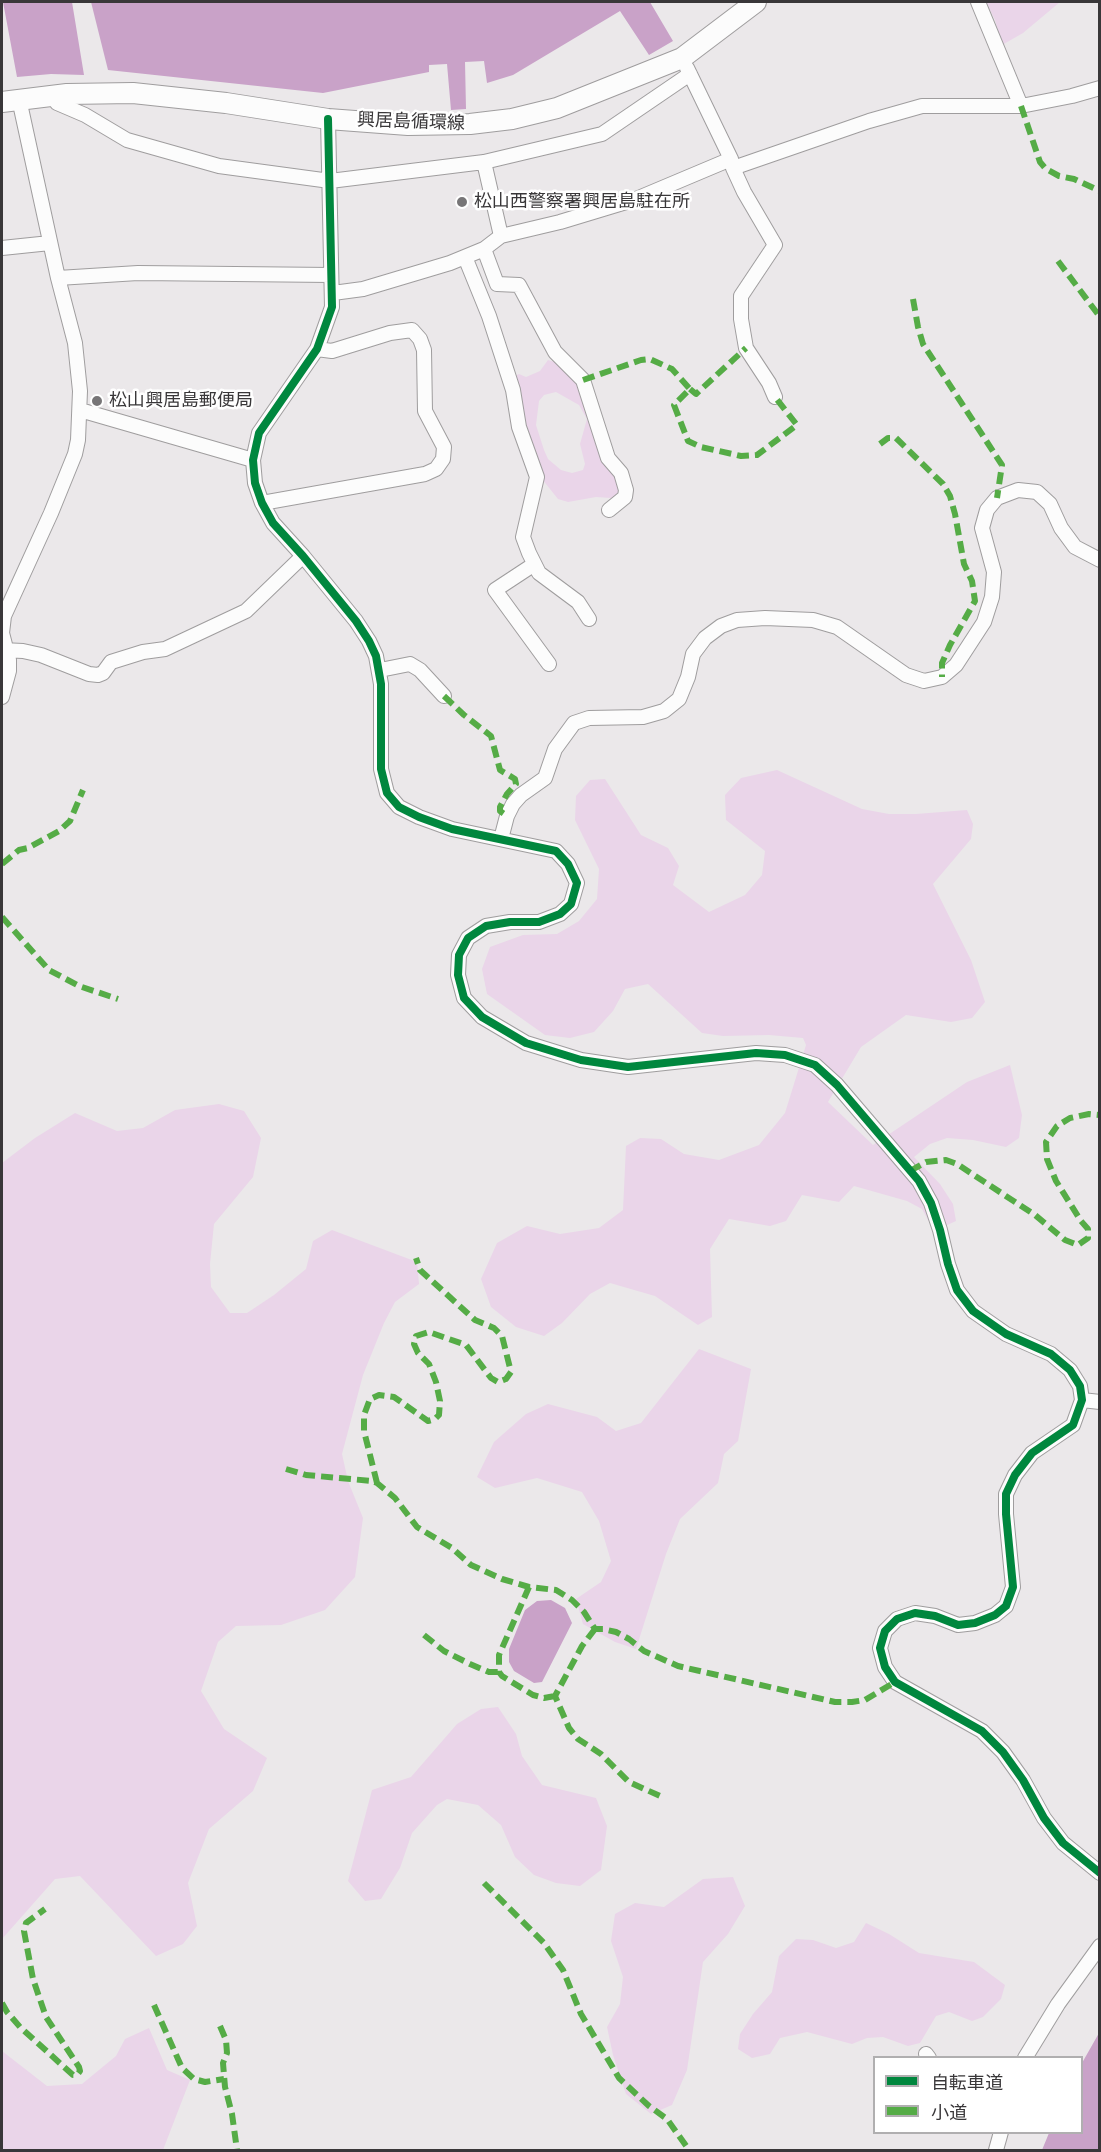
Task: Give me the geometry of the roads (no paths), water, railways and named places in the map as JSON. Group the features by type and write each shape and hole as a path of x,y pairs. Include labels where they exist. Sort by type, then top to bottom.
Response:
{"main road":[{"name":"興居島循環線","path":"10,101 53,96 133,93 226,103 328,119 408,125 470,124 512,119 557,108 686,66 756,2"}],"street":[{"path":"978,2 1021,106"},
{"path":"53,96 57,102 85,115 127,140 219,166 330,181 484,162 602,134 686,66 744,192 775,245 741,296 741,319 746,348 769,383 775,397"},
{"path":"333,293 363,288 450,263 484,249 501,236 560,222 636,199 732,164 922,105 1021,106 1100,88"},
{"path":"2,697 9,671 9,660 3,650 4,616 75,454 80,410 75,342 10,101"},
{"path":"328,119 333,293 329,321 317,349 259,433 253,460 255,483 262,503 273,523 303,556 369,641 380,670 381,769 387,793 399,807 452,829 556,851 568,864 576,883 571,904 561,914 539,922 510,922 486,926 468,938 459,955 458,975 464,998 482,1017 526,1043 581,1060 628,1067 756,1053 786,1055 815,1065 837,1085 919,1181 937,1221 957,1290 973,1311 1006,1334 1051,1354 1070,1370 1080,1386 1082,1400 1072,1425 1032,1453 1015,1475 1006,1494 1013,1587 1006,1606 995,1615 975,1623 958,1625 935,1616 915,1614 897,1619 885,1631 880,1648 885,1667 895,1682 982,1731 1003,1752 1023,1780 1044,1818 1063,1843 1100,1873"},
{"path":"484,162 501,236"},
{"path":"2,248 50,243"},
{"path":"484,249 497,284 519,285 555,352 583,380 608,458 621,473 626,490 625,497 609,510"},
{"path":"465,257 489,316 513,390 519,427 537,477 524,537 533,565 539,573 578,602 589,619"},
{"path":"58,278 138,273 331,275"},
{"path":"262,503 425,474 436,469 443,459 444,447 425,411 424,350 420,339 412,330 390,333 332,351 317,349"},
{"path":"80,410 253,460"},
{"path":"501,839 513,804 521,795 545,778 555,749 574,723 589,718 643,717 664,711 679,699 688,677 693,654 705,638 720,626 737,620 765,618 813,620 837,627 906,675 924,681 942,677 957,664 984,621 993,597 994,572 982,528 987,510 997,498 1018,490 1037,492 1050,504 1061,528 1075,547 1100,560"},
{"path":"3,650 41,655 89,674 98,675 103,673 111,662 143,651 165,649 246,611 303,556"},
{"path":"533,565 495,590 549,664"},
{"path":"380,670 410,664 420,670 444,696"},
{"path":"1082,1400 1100,1402"},
{"path":"1026,2056 1058,2004 1100,1946"},
{"path":"996,2151 1001,2134"}],"place":[{"name":"松山西警察署興居島駐在所","path":"462,202"},
{"name":"松山興居島郵便局","path":"97,401"}]}
